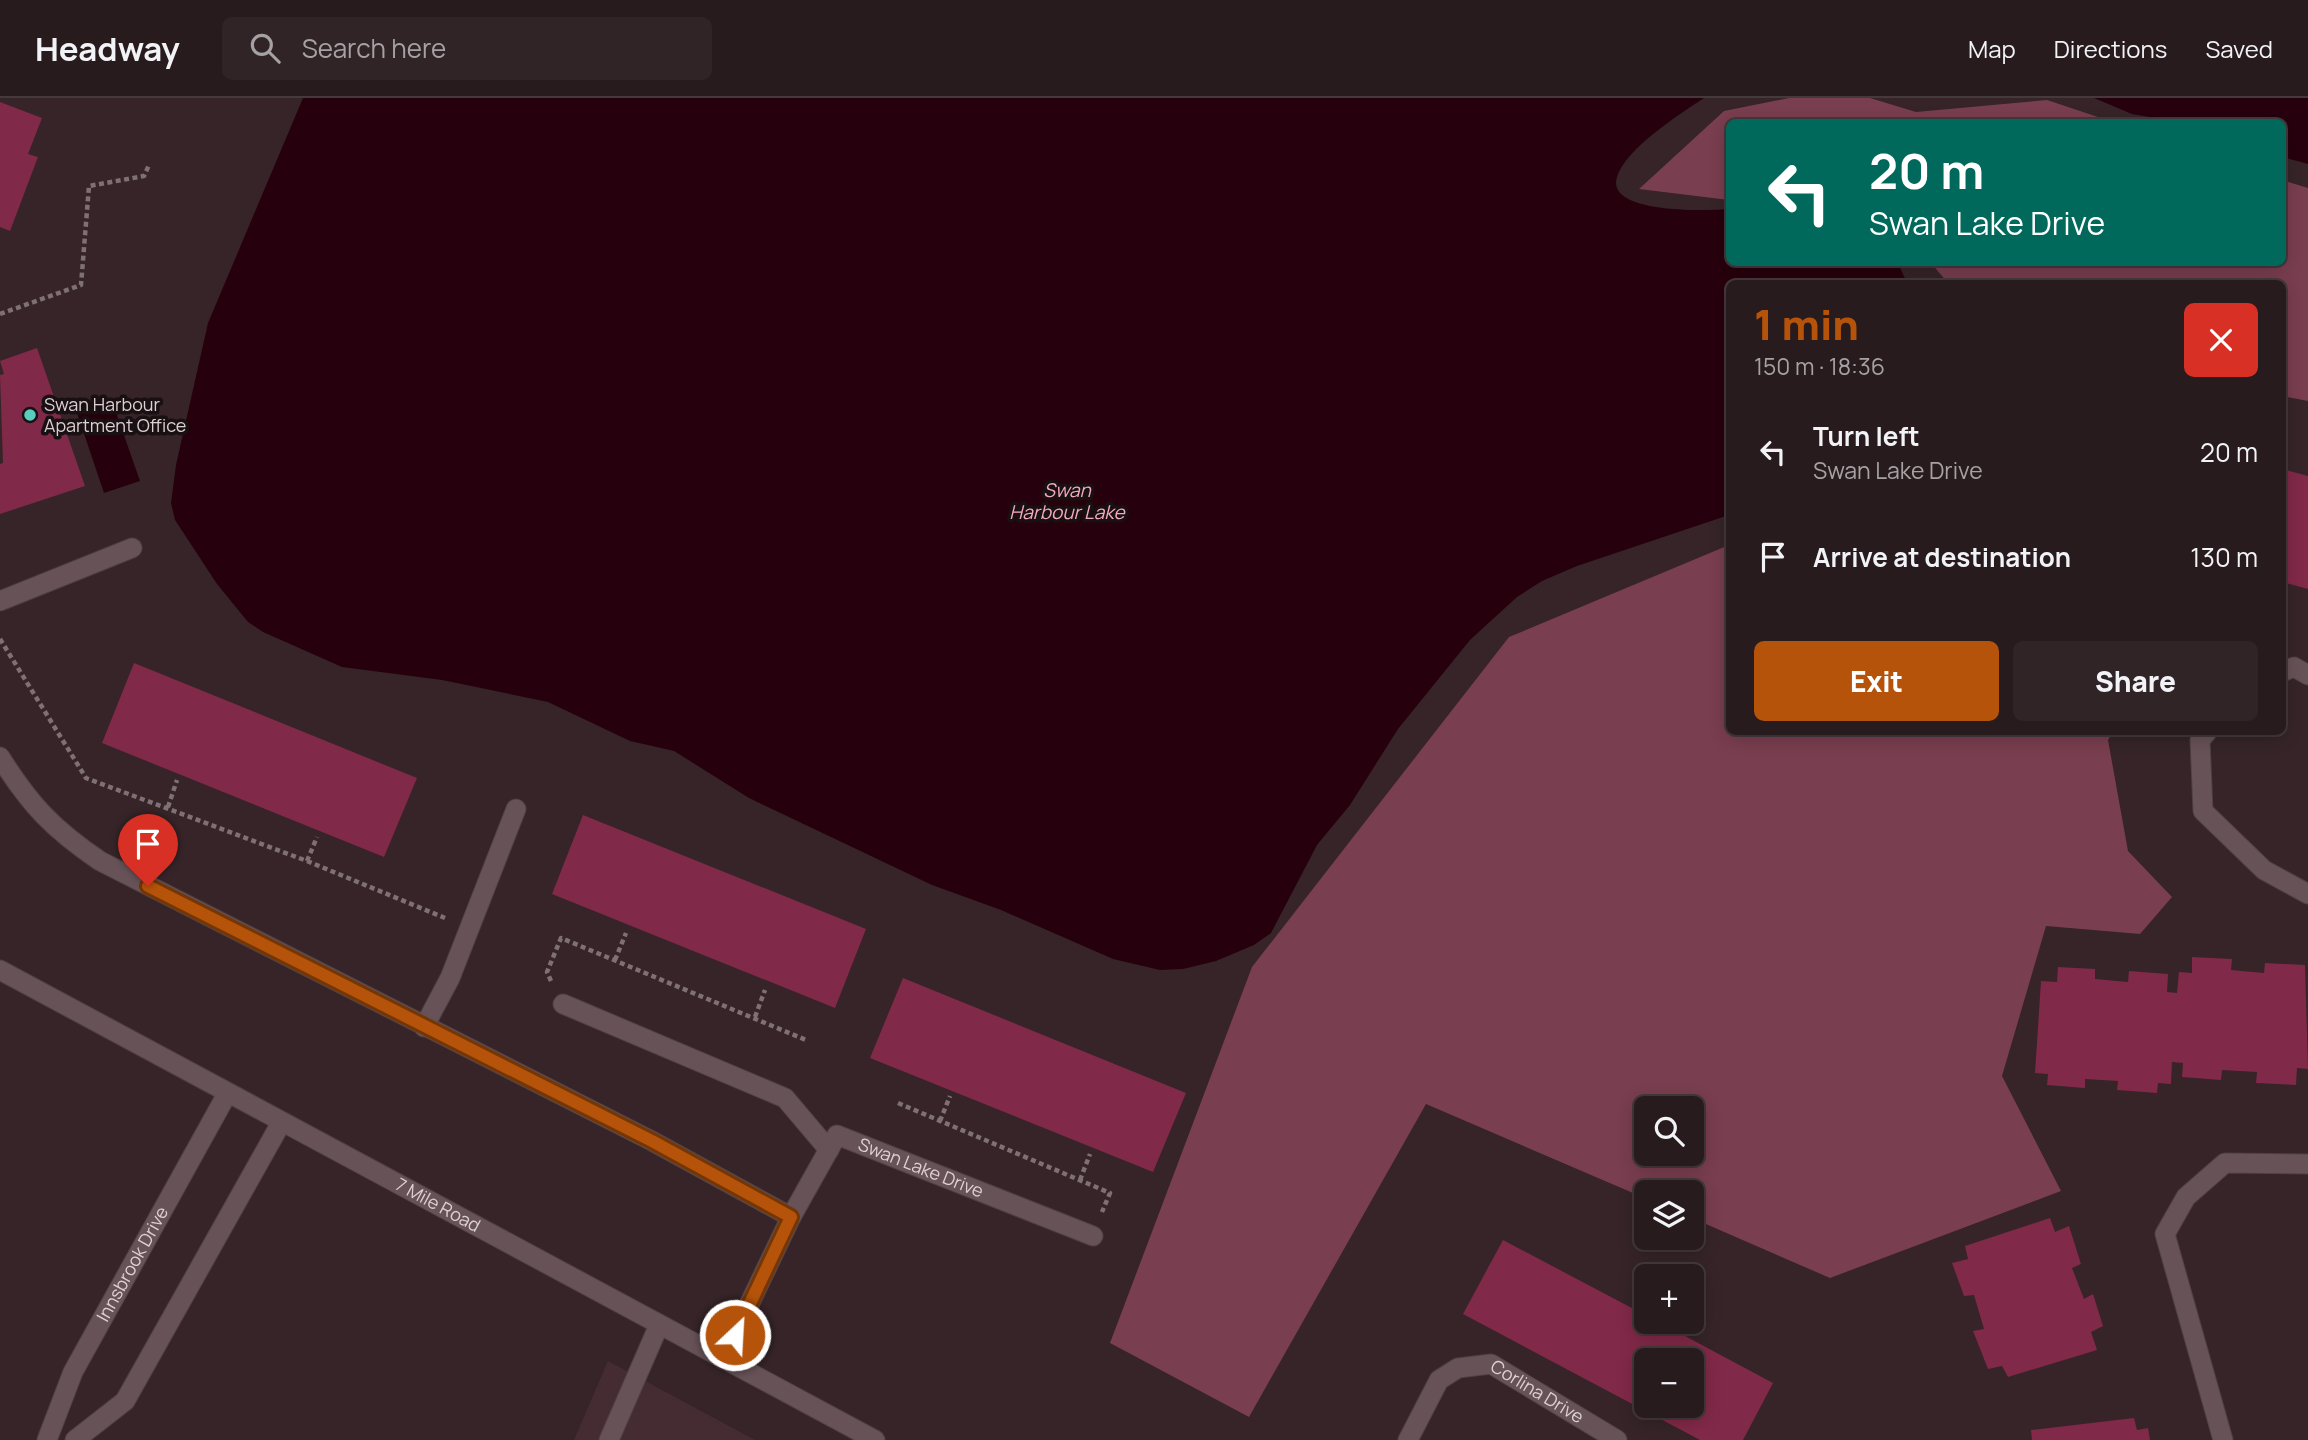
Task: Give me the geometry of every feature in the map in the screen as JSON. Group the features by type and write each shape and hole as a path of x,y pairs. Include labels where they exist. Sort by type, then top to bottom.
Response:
{"street":[{"path":"0,601 132,548"},
{"path":"2286,670 2294,667 2308,675"},
{"path":"2204,735 2200,740 2203,811 2264,870 2308,894"},
{"path":"0,757 25,797 59,833 100,861 652,1141 791,1217"},
{"path":"424,1027 450,978 516,809"},
{"name":"7 Mile Road","path":"0,970 226,1094 876,1440"},
{"path":"563,1004 785,1098 829,1150 791,1217 723,1359"},
{"name":"Innsbrook Drive","path":"47,1440 73,1371 226,1094"},
{"path":"75,1440 125,1401 281,1123"},
{"name":"Swan Lake Drive","path":"829,1150 837,1135 1093,1236"},
{"path":"2223,1440 2165,1234 2186,1197 2225,1163 2308,1164"},
{"path":"609,1440 659,1325"},
{"name":"Corlina Drive","path":"1408,1440 1439,1380 1458,1368 1490,1364 1617,1440"}],"path":[{"path":"0,314 81,285 89,186 144,176 149,165"},
{"path":"0,639 86,778 307,860 470,928"},
{"path":"168,807 177,780"},
{"path":"307,860 317,837"},
{"path":"615,960 626,933"},
{"path":"563,1004 547,972 561,938 806,1040"},
{"path":"755,1017 765,990"},
{"path":"940,1121 950,1096"},
{"path":"898,1103 1110,1193 1093,1236"},
{"path":"1080,1180 1090,1154"}],"shaded area":[{"path":"1789,98 1870,98 1916,112 2047,100 2104,119 1726,119 1726,200 1639,189 1724,111"},
{"path":"2286,181 2308,188 2308,401 2286,397 2286,280 1945,280 1934,266 2286,266"},
{"path":"1726,546 1726,735 2111,735 2108,740 2128,851 2172,897 2140,934 2046,926 2002,1076 2061,1191 1830,1278 1704,1223 1704,1180 1634,1180 1634,1193 1426,1104 1249,1417 1110,1343 1252,967 1509,637"},
{"path":"608,1361 755,1440 574,1440"}],"water":[{"name":"Swan Harbour Lake","path":"303,98 1704,98 1642,143 1622,166 1617,177 1618,189 1627,198 1661,208 1726,209 1726,266 1899,266 1906,280 1726,280 1726,516 1577,566 1542,581 1517,597 1470,640 1398,729 1350,805 1317,845 1271,933 1254,945 1216,961 1183,969 1160,970 1113,959 1001,910 932,885 749,798 674,751 630,741 548,702 442,680 342,667 263,632 248,622 217,584 175,520 171,503 176,465 208,323"},
{"path":"2094,98 2308,98 2308,164 2286,158 2286,119 2161,119 2132,114"},
{"path":"111,398 140,481 104,493 76,410"}],"building":[{"path":"0,102 42,118 28,154 38,157 10,231 0,227"},
{"name":"Swan Harbour Apartment Office","path":"37,348 85,486 0,514 0,464 3,463 0,375 4,374 0,361"},
{"path":"2286,470 2308,476 2308,589 2286,583"},
{"path":"134,663 417,778 384,857 102,743"},
{"path":"583,815 866,929 835,1008 552,894"},
{"path":"2192,957 2232,959 2231,970 2264,973 2265,963 2305,965 2308,1069 2297,1068 2296,1085 2256,1083 2257,1072 2222,1070 2221,1080 2182,1077 2183,1063 2172,1062 2171,1084 2158,1083 2157,1093 2117,1090 2118,1081 2085,1079 2085,1088 2047,1085 2048,1074 2035,1073 2041,981 2057,982 2058,967 2095,969 2095,979 2128,982 2129,971 2168,974 2167,992 2177,993 2179,972 2192,973"},
{"path":"903,978 1186,1093 1153,1172 870,1058"},
{"path":"2050,1218 2055,1232 2069,1226 2081,1264 2072,1268 2084,1299 2093,1294 2103,1326 2091,1332 2097,1350 2008,1377 2002,1366 1988,1369 1973,1331 1984,1329 1974,1295 1964,1296 1952,1263 1968,1259 1965,1246"},
{"path":"1503,1240 1634,1309 1634,1334 1681,1334 1773,1383 1743,1440 1700,1440 1659,1418 1704,1418 1704,1348 1634,1348 1634,1405 1463,1314"},
{"path":"2134,1418 2137,1430 2148,1428 2150,1440 2032,1440 2031,1430"}],"place":[{"name":"Swan Harbour Apartment Office","path":"30,415"}],"route":[{"path":"148,886 652,1141 791,1217 735,1335"}]}
